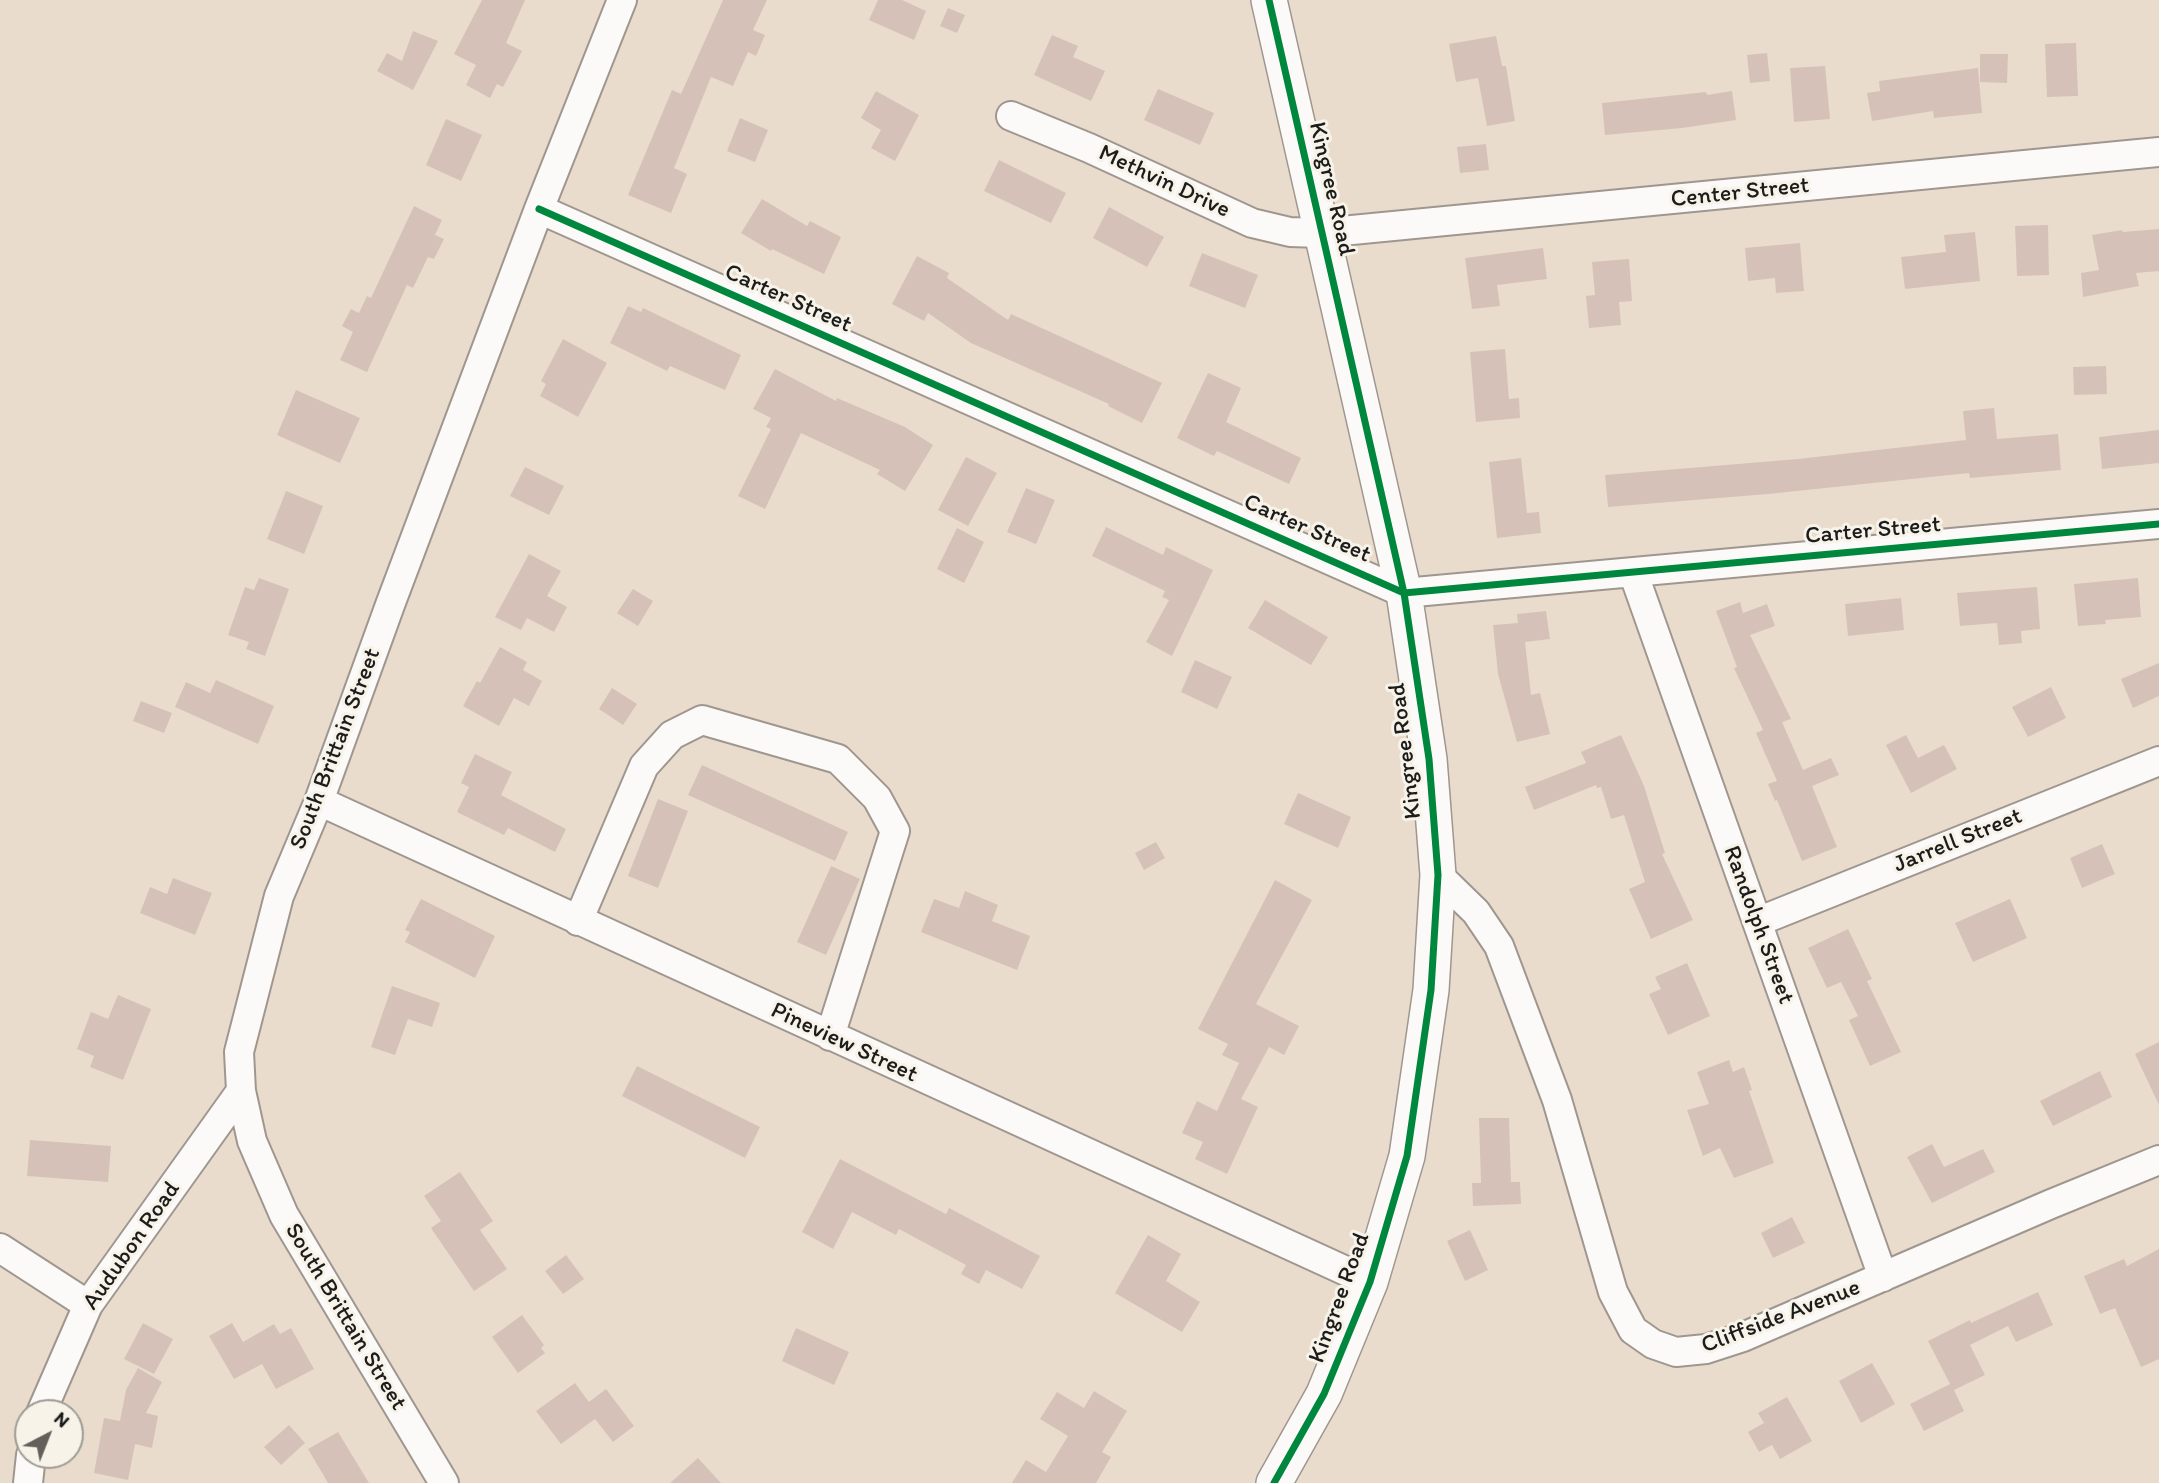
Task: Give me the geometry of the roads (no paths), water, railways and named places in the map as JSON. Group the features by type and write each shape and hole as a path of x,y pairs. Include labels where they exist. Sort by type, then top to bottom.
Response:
{"main road":[{"name":"Kingree Road","path":"1269,0 1404,593 1429,759 1438,875 1431,990 1409,1144 1370,1282 1324,1394 1274,1483"}],"street":[{"name":"South Brittain Street","path":"444,1483 284,1214 252,1141 241,1091 239,1052 279,895 320,802 390,605 539,209 622,0"},
{"name":"Methvin Drive","path":"1012,116 1090,148 1252,223 1290,232 1321,233"},
{"name":"Center Street","path":"1321,233 2159,152"},
{"name":"Carter Street","path":"539,209 1404,593 2159,524"},
{"name":"Randolph Street","path":"1633,572 1883,1277"},
{"path":"578,921 644,766 672,735 702,720 838,759 877,798 895,831 830,1036"},
{"name":"Jarrell Street","path":"1757,922 2159,761"},
{"name":"Pineview Street","path":"320,802 1370,1282"},
{"name":"Cliffside Avenue","path":"1438,875 1476,912 1499,946 1557,1100 1613,1292 1633,1330 1653,1344 1676,1352 1706,1349 1743,1337 2159,1160"},
{"name":"Audubon Road","path":"47,1399 88,1305 241,1091"},
{"path":"0,1248 88,1305"}]}
